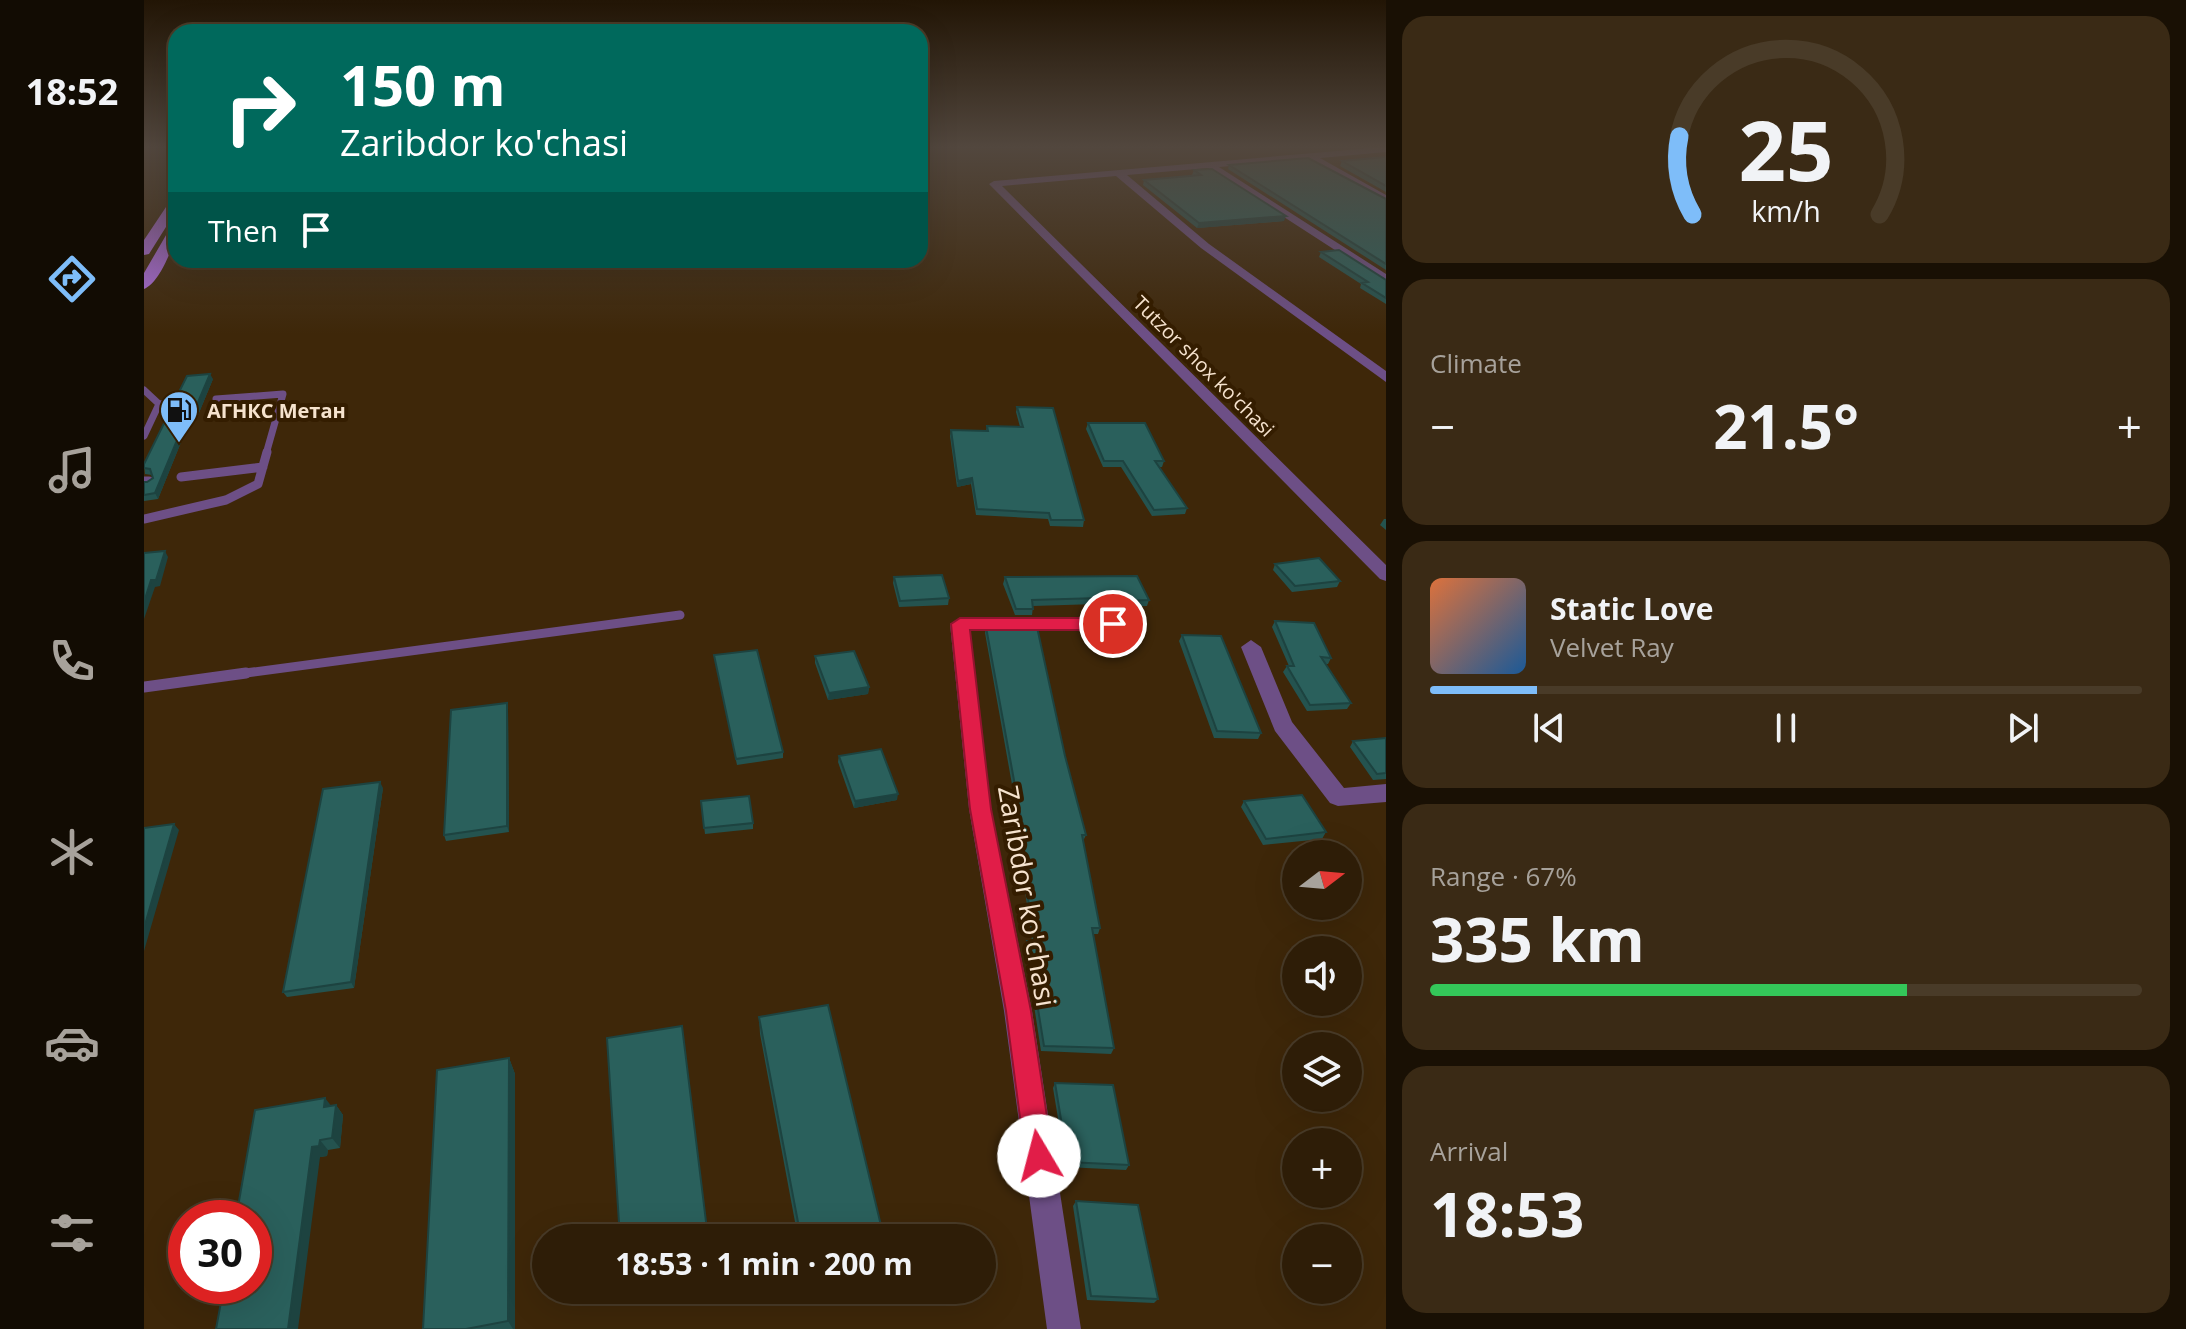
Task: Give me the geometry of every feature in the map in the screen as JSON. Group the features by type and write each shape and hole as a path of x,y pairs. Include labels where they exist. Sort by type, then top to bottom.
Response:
{"main road":[{"path":"144,251 168,214"},
{"path":"144,285 168,244"}],"street":[{"name":"Tutzor shox ko'chasi","path":"1020,210 1386,575"},
{"path":"1163,210 1205,246 1386,378"},
{"path":"1280,210 1386,279"},
{"name":"Zaribdor ko'chasi","path":"1064,1329 1018,1011 980,809 960,624 1113,624"},
{"path":"1251,647 1283,725 1338,797 1386,793"}],"lane":[{"path":"144,390 159,404 182,402"},
{"path":"144,519 226,500 258,484 283,394 216,399"},
{"path":"144,436 159,404"},
{"path":"181,477 263,467"},
{"path":"144,687 680,615"}],"building":[{"path":"1182,210 1277,210 1286,216 1199,223"},
{"path":"1300,210 1386,210 1386,264"},
{"path":"1339,250 1386,280 1386,298 1362,283 1368,282 1321,252"},
{"path":"210,374 193,414 188,414 155,493 144,495 144,482 153,478 144,464 174,403 185,400 185,393 180,390 187,376"},
{"path":"1017,407 1053,408 1084,520 1051,520 1049,513 977,509 972,478 958,481 951,430 988,431 987,426 1023,427"},
{"path":"1088,423 1145,423 1164,461 1155,461 1187,508 1154,510 1123,461 1104,461"},
{"path":"165,551 156,580 151,580 144,602 144,553"},
{"path":"1319,558 1340,581 1295,586 1275,564"},
{"path":"942,575 949,598 900,601 894,577"},
{"path":"1137,576 1149,600 1032,600 1033,609 1016,609 1005,577"},
{"path":"1275,621 1314,623 1331,658 1321,657 1351,703 1310,705 1287,666 1294,666"},
{"path":"986,627 1037,627 1086,835 1082,835 1100,928 1092,928 1114,1048 1044,1046 1027,941 1034,941 1019,835 1024,835"},
{"path":"1182,635 1221,636 1261,733 1217,731"},
{"path":"757,650 783,752 736,759 714,655"},
{"path":"854,651 869,687 829,693 815,656"},
{"path":"507,703 507,826 444,835 451,710"},
{"path":"1386,738 1386,773 1377,774 1353,741"},
{"path":"881,749 898,794 855,801 839,756"},
{"path":"380,782 351,982 283,992 323,789"},
{"path":"1302,795 1326,832 1266,839 1244,801"},
{"path":"749,796 753,823 704,828 701,801"},
{"path":"174,824 144,928 144,828"},
{"path":"828,1005 881,1224 798,1224 759,1017"},
{"path":"682,1026 706,1224 619,1224 607,1038"},
{"path":"509,1058 508,1321 466,1329 423,1329 437,1070"},
{"path":"1055,1083 1113,1085 1129,1165 1068,1162"},
{"path":"325,1098 324,1107 336,1105 332,1138 320,1140 319,1146 312,1147 288,1329 216,1329 221,1304 272,1304 272,1200 239,1200 255,1110"},
{"path":"1076,1201 1138,1205 1158,1299 1091,1296"}],"place":[{"name":"АГНКС Метан","path":"179,444"}],"route":[{"path":"1039,1156 1018,1011 980,809 960,624 1113,624"}]}
